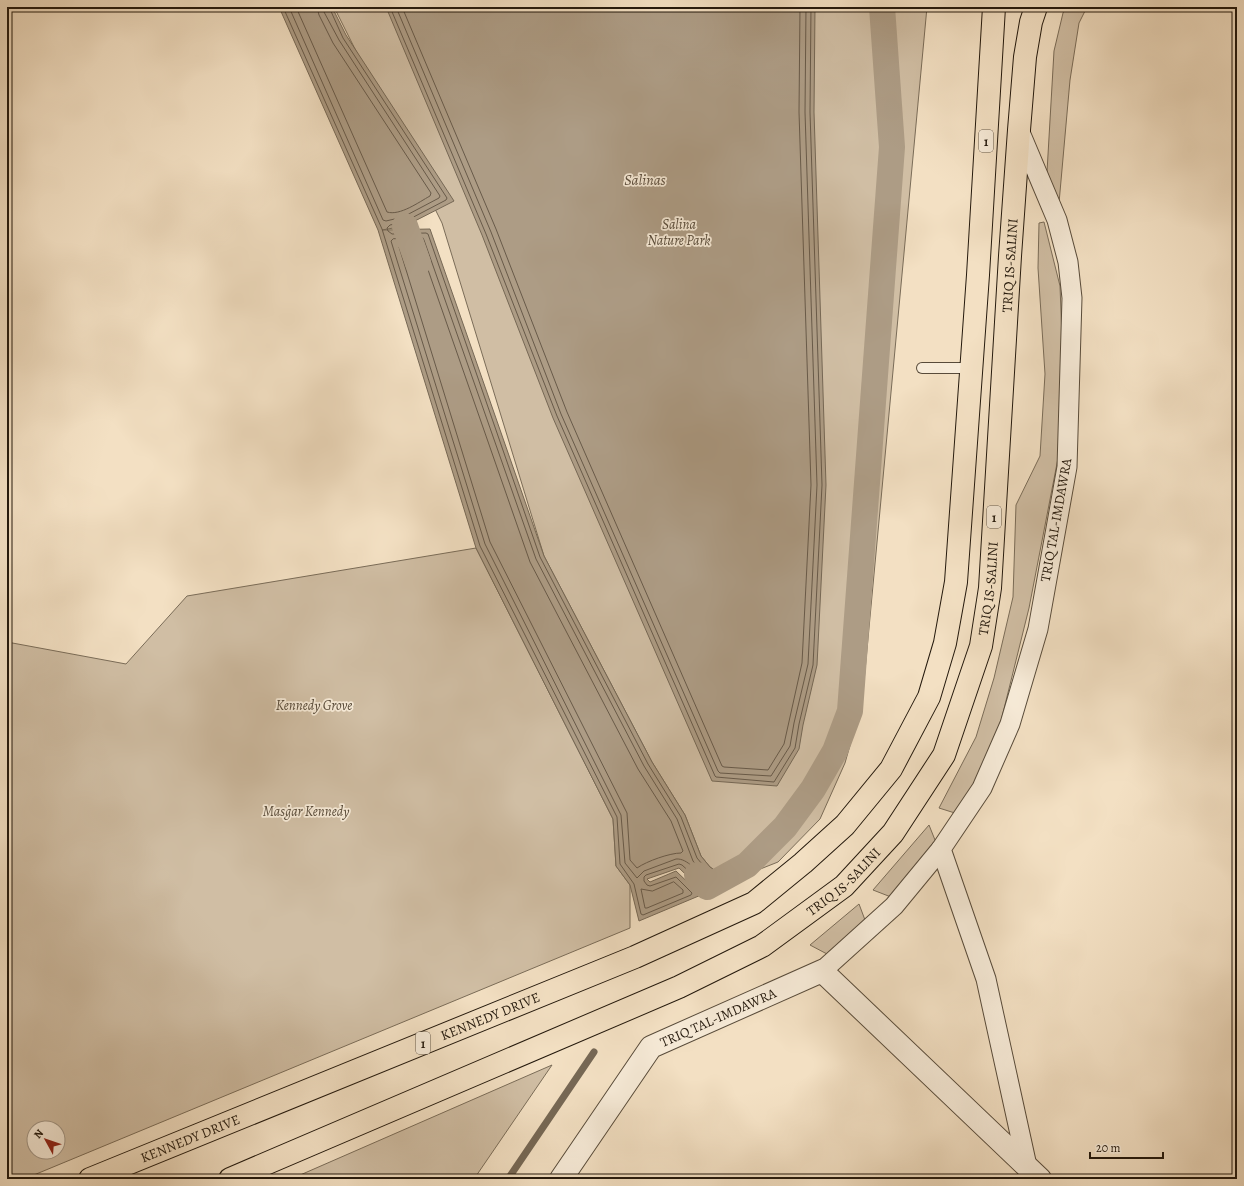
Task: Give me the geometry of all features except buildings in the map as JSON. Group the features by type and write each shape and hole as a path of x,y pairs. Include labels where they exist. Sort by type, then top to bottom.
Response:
{"highway":[{"name":"1","path":"970,368 978,275 994,7"},
{"name":"TRIQ IS-SALINI","path":"230,1179 679,987 762,946 844,886 893,833 944,755 981,646 990,588 1010,256 1025,56 1031,22 1036,7"},
{"name":"KENNEDY DRIVE","path":"90,1179 635,957 754,903 803,863 845,825 891,769 929,697 945,643 956,582 970,368"}],"street":[{"name":"TRIQ TAL-IMDAWRA","path":"561,1179 651,1047 822,971 894,906 941,849 982,788 1010,724 1038,629 1067,467 1072,298 1068,262 1057,220 1019,130"},
{"path":"941,849 986,979 1033,1173"},
{"path":"822,971 1033,1173"}],"lane":[{"path":"922,368 970,368"}],"green space":[{"name":"Salinas","path":"334,7 927,7 862,703 845,763 820,819 778,862 730,881 710,867 701,856 685,815 652,762 544,556 442,223"},
{"path":"1066,7 1087,7 1079,23 1070,80 1059,203 1047,172 1054,51 1063,13"},
{"path":"1044,222 1060,286 1063,363 1060,448 1029,608 996,741 958,814 939,808 976,737 994,678 1013,597 1016,505 1040,456 1045,374 1038,268 1039,223"},
{"name":"Masġar Kennedy","path":"476,548 613,819 616,866 630,885 630,928 29,1177 7,1177 7,642 126,664 187,596"},
{"path":"929,825 937,845 891,897 873,890"},
{"path":"859,904 865,920 827,954 810,945"},
{"path":"552,1065 474,1179 291,1179"}],"water":[{"path":"279,7 332,7 346,35 454,201 405,226 382,230 430,229 544,556 652,762 685,815 701,856 710,867 730,881 704,892 679,868 647,879 650,882 676,871 701,895 639,921 630,885 616,866 613,819 476,548 378,230"},
{"name":"Salinas","path":"386,7 815,7 814,112 826,485 817,665 799,749 777,786 712,781 553,418 482,235"}],"waterway":[{"path":"697,875 707,887 747,865 785,827 813,789 835,751 850,711 892,147 882,7"},
{"path":"405,226 418,263"},
{"path":"508,1179 594,1052"}],"park label":[{"name":"Salina Nature Park","path":"679,232"},
{"name":"Kennedy Grove","path":"314,705"}]}
